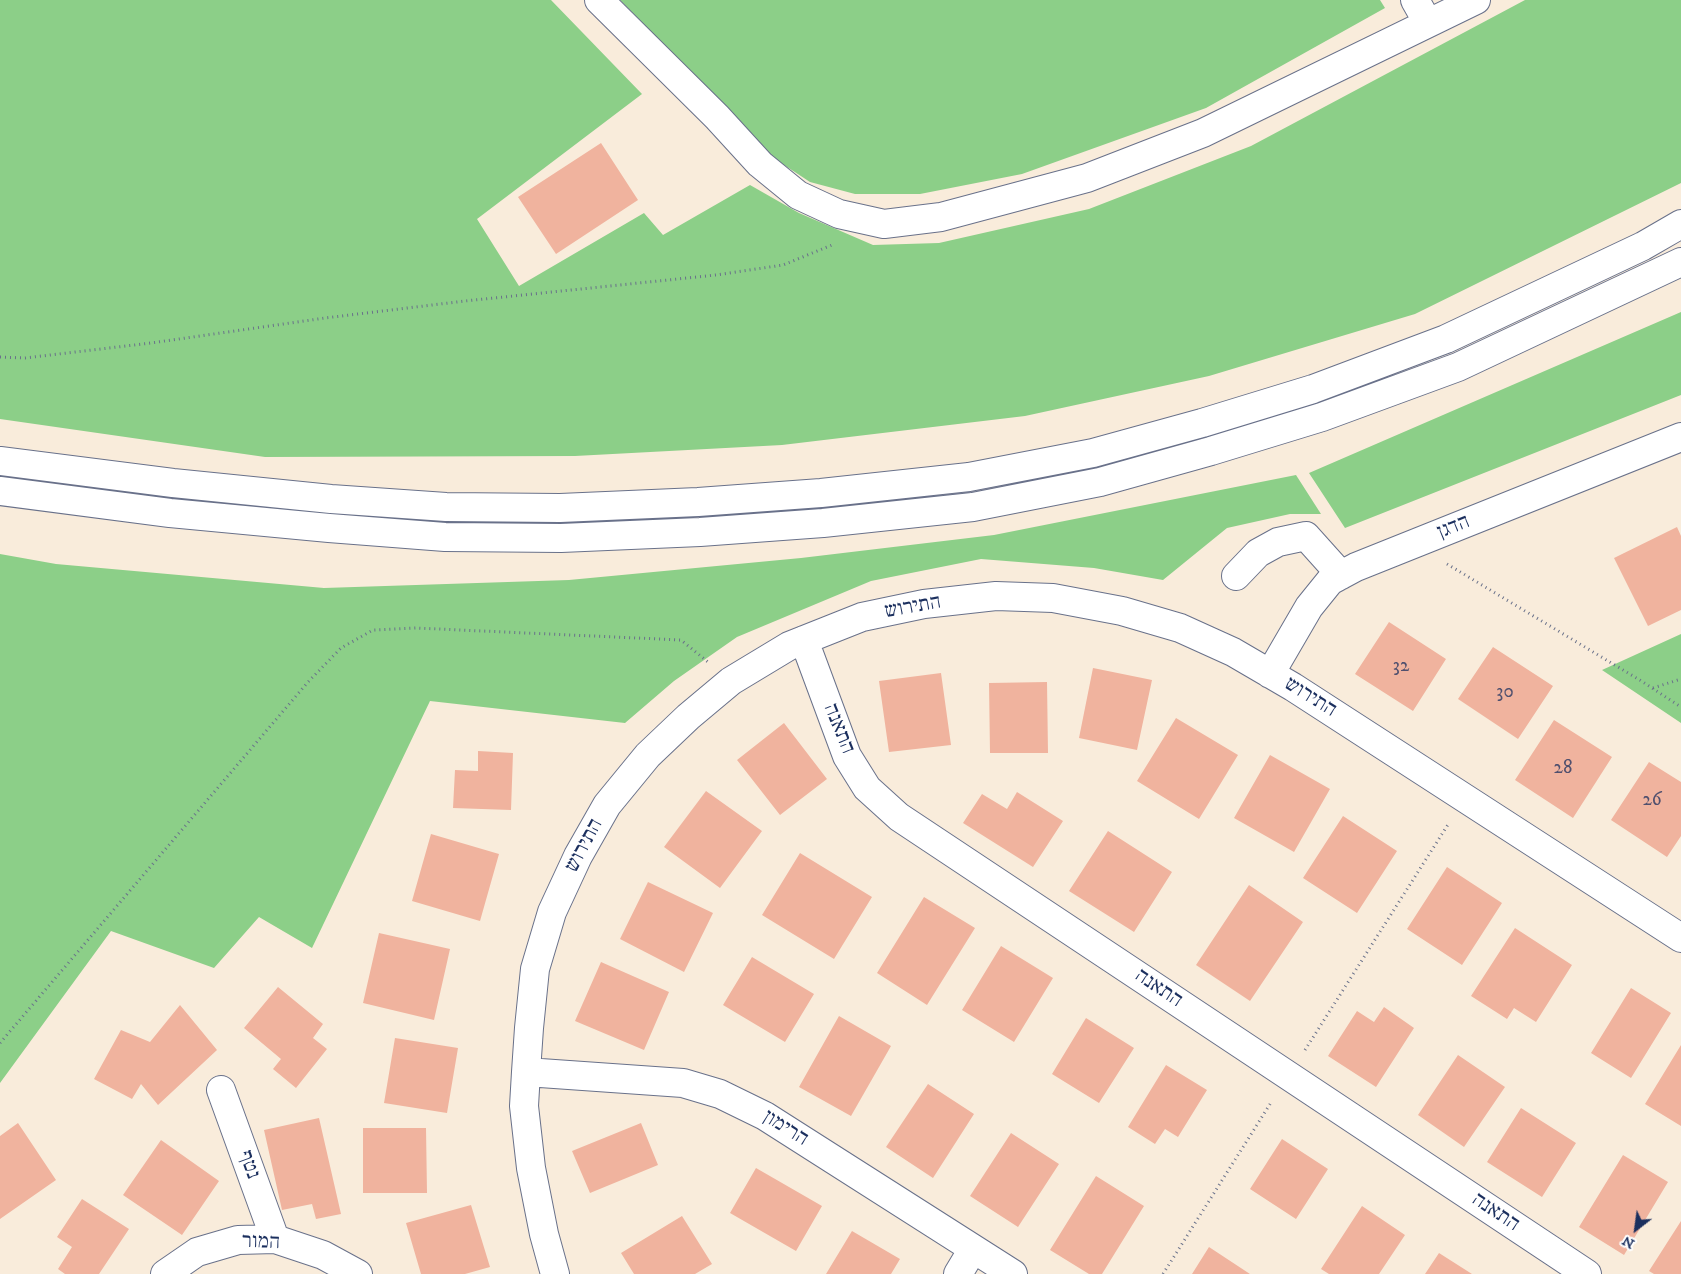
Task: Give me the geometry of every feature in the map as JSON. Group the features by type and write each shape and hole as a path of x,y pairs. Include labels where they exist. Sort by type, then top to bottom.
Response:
{"street":[{"path":"599,0 718,117 760,164 798,195 839,214 884,224 941,217 1087,178 1203,133 1476,0"},
{"path":"1415,0 1428,23"},
{"path":"0,461 173,483 331,499 446,507 560,508 698,502 821,493 969,477 1093,453 1202,423 1313,389 1446,339 1643,246 1681,224"},
{"path":"0,491 170,513 445,537 561,538 700,532 823,523 974,507 1100,482 1322,417 1458,367 1681,262"},
{"name":"הדגן","path":"1270,674 1309,607 1330,581 1356,567 1681,437"},
{"path":"1236,576 1258,553 1278,542 1306,536 1341,575"},
{"name":"התירוש","path":"555,1274 544,1234 531,1168 524,1106 535,969 552,912 578,856 607,805 648,755 688,717 731,681 789,646 862,617 924,604 996,596 1053,598 1122,611 1180,628 1233,652 1270,674 1681,938"},
{"name":"התאנה","path":"804,640 847,756 867,788 899,817 1587,1274"},
{"name":"הרימון","path":"526,1072 683,1083 720,1094 765,1116 1013,1274"},
{"name":"נטף","path":"221,1090 275,1239"},
{"name":"המור","path":"165,1274 197,1252 238,1240 275,1239 323,1256 358,1274"},
{"path":"958,1274 973,1249"}],"path":[{"path":"0,357 25,358 325,318 566,289 716,275 782,264 838,242"},
{"path":"1414,544 1681,707"},
{"path":"0,1043 308,682 341,648 374,630 416,628 681,640 731,681"},
{"path":"1652,688 1681,679"},
{"path":"1163,1274 1465,798"}],"green space":[{"path":"0,0 551,0 642,94 477,219 519,286 644,213 663,235 750,185 799,213 873,245 939,243 1089,209 1251,146 1525,0 1681,0 1681,183 1415,314 1209,376 1025,416 782,445 575,456 265,457 0,419"},
{"path":"620,0 1380,0 1385,8 1206,108 1022,174 920,194 855,194 810,182 775,159"},
{"path":"1681,312 1681,395 1345,528 1309,473"},
{"path":"1296,475 1321,514 1290,514 1227,528 1163,580 1094,568 981,559 871,581 737,637 674,681 625,723 430,701 312,948 259,917 214,968 111,931 0,1083 0,554 56,564 324,588 569,580 801,558 994,535"},
{"path":"1681,634 1681,723 1602,670"}],"building":[{"path":"601,143 638,200 556,254 518,197"},
{"path":"1677,527 1681,536 1681,610 1648,626 1614,558"},
{"path":"1389,622 1446,659 1413,711 1355,674"},
{"path":"1493,647 1553,686 1518,739 1458,699"},
{"path":"1093,668 1152,680 1137,750 1079,738"},
{"path":"941,673 951,745 889,752 879,681"},
{"path":"1047,682 1048,753 990,753 989,683"},
{"path":"1176,718 1238,755 1199,819 1137,781"},
{"path":"1554,720 1612,757 1573,818 1515,780"},
{"path":"784,723 827,779 780,815 737,760"},
{"path":"478,751 513,753 511,810 453,808 455,770 478,771"},
{"path":"1270,755 1330,789 1294,852 1234,818"},
{"path":"1649,762 1681,782 1681,836 1667,857 1611,820"},
{"path":"706,791 762,831 720,888 664,847"},
{"path":"1017,792 1063,821 1033,867 963,823 982,794 1007,809"},
{"path":"1343,816 1397,851 1357,913 1303,878"},
{"path":"1108,831 1172,872 1134,932 1069,891"},
{"path":"431,834 499,854 480,921 412,901"},
{"path":"800,853 872,897 834,959 762,915"},
{"path":"1447,867 1502,903 1462,965 1407,929"},
{"path":"648,882 713,913 684,972 620,939"},
{"path":"1249,885 1303,922 1250,1001 1196,965"},
{"path":"924,897 975,928 927,1005 877,973"},
{"path":"1515,928 1572,965 1536,1022 1514,1008 1507,1019 1471,996"},
{"path":"379,933 450,949 434,1020 363,1003"},
{"path":"1001,946 1053,978 1014,1042 962,1010"},
{"path":"752,957 814,994 785,1042 723,1005"},
{"path":"601,962 669,992 644,1050 575,1021"},
{"path":"278,987 323,1024 313,1038 327,1049 296,1088 273,1069 281,1059 244,1028"},
{"path":"1631,988 1671,1013 1631,1078 1591,1053"},
{"path":"180,1005 217,1050 158,1105 141,1084 132,1099 94,1079 121,1030 150,1042"},
{"path":"1384,1007 1414,1028 1376,1087 1328,1056 1357,1011 1374,1022"},
{"path":"839,1016 891,1046 851,1116 799,1087"},
{"path":"1086,1018 1134,1048 1099,1103 1052,1074"},
{"path":"395,1038 458,1048 447,1113 384,1103"},
{"path":"1681,1045 1681,1126 1645,1104"},
{"path":"1458,1055 1505,1087 1464,1147 1418,1115"},
{"path":"1166,1065 1207,1090 1178,1137 1165,1129 1155,1144 1128,1127"},
{"path":"928,1084 974,1114 933,1178 886,1147"},
{"path":"1521,1108 1576,1143 1542,1197 1487,1162"},
{"path":"319,1118 341,1214 316,1219 312,1204 282,1210 264,1130"},
{"path":"18,1123 56,1180 0,1219 0,1136"},
{"path":"641,1123 658,1165 590,1193 572,1151"},
{"path":"363,1128 426,1128 427,1193 363,1193"},
{"path":"1011,1133 1059,1164 1018,1227 970,1196"},
{"path":"1282,1139 1328,1169 1296,1219 1250,1189"},
{"path":"161,1140 219,1181 182,1235 123,1195"},
{"path":"1623,1155 1668,1182 1624,1255 1579,1227"},
{"path":"756,1168 822,1206 796,1251 730,1213"},
{"path":"1096,1176 1144,1206 1102,1274 1089,1274 1050,1250"},
{"path":"82,1199 129,1229 99,1274 65,1274 58,1269 72,1247 57,1237"},
{"path":"471,1205 490,1267 465,1274 421,1274 406,1223"},
{"path":"1362,1206 1405,1235 1379,1274 1329,1274 1321,1269"},
{"path":"682,1216 712,1264 695,1274 634,1274 621,1253"},
{"path":"1681,1221 1681,1274 1654,1274 1649,1271"},
{"path":"852,1231 900,1259 891,1274 826,1274"},
{"path":"1209,1247 1250,1274 1192,1274"},
{"path":"1439,1253 1472,1274 1425,1274"}]}
